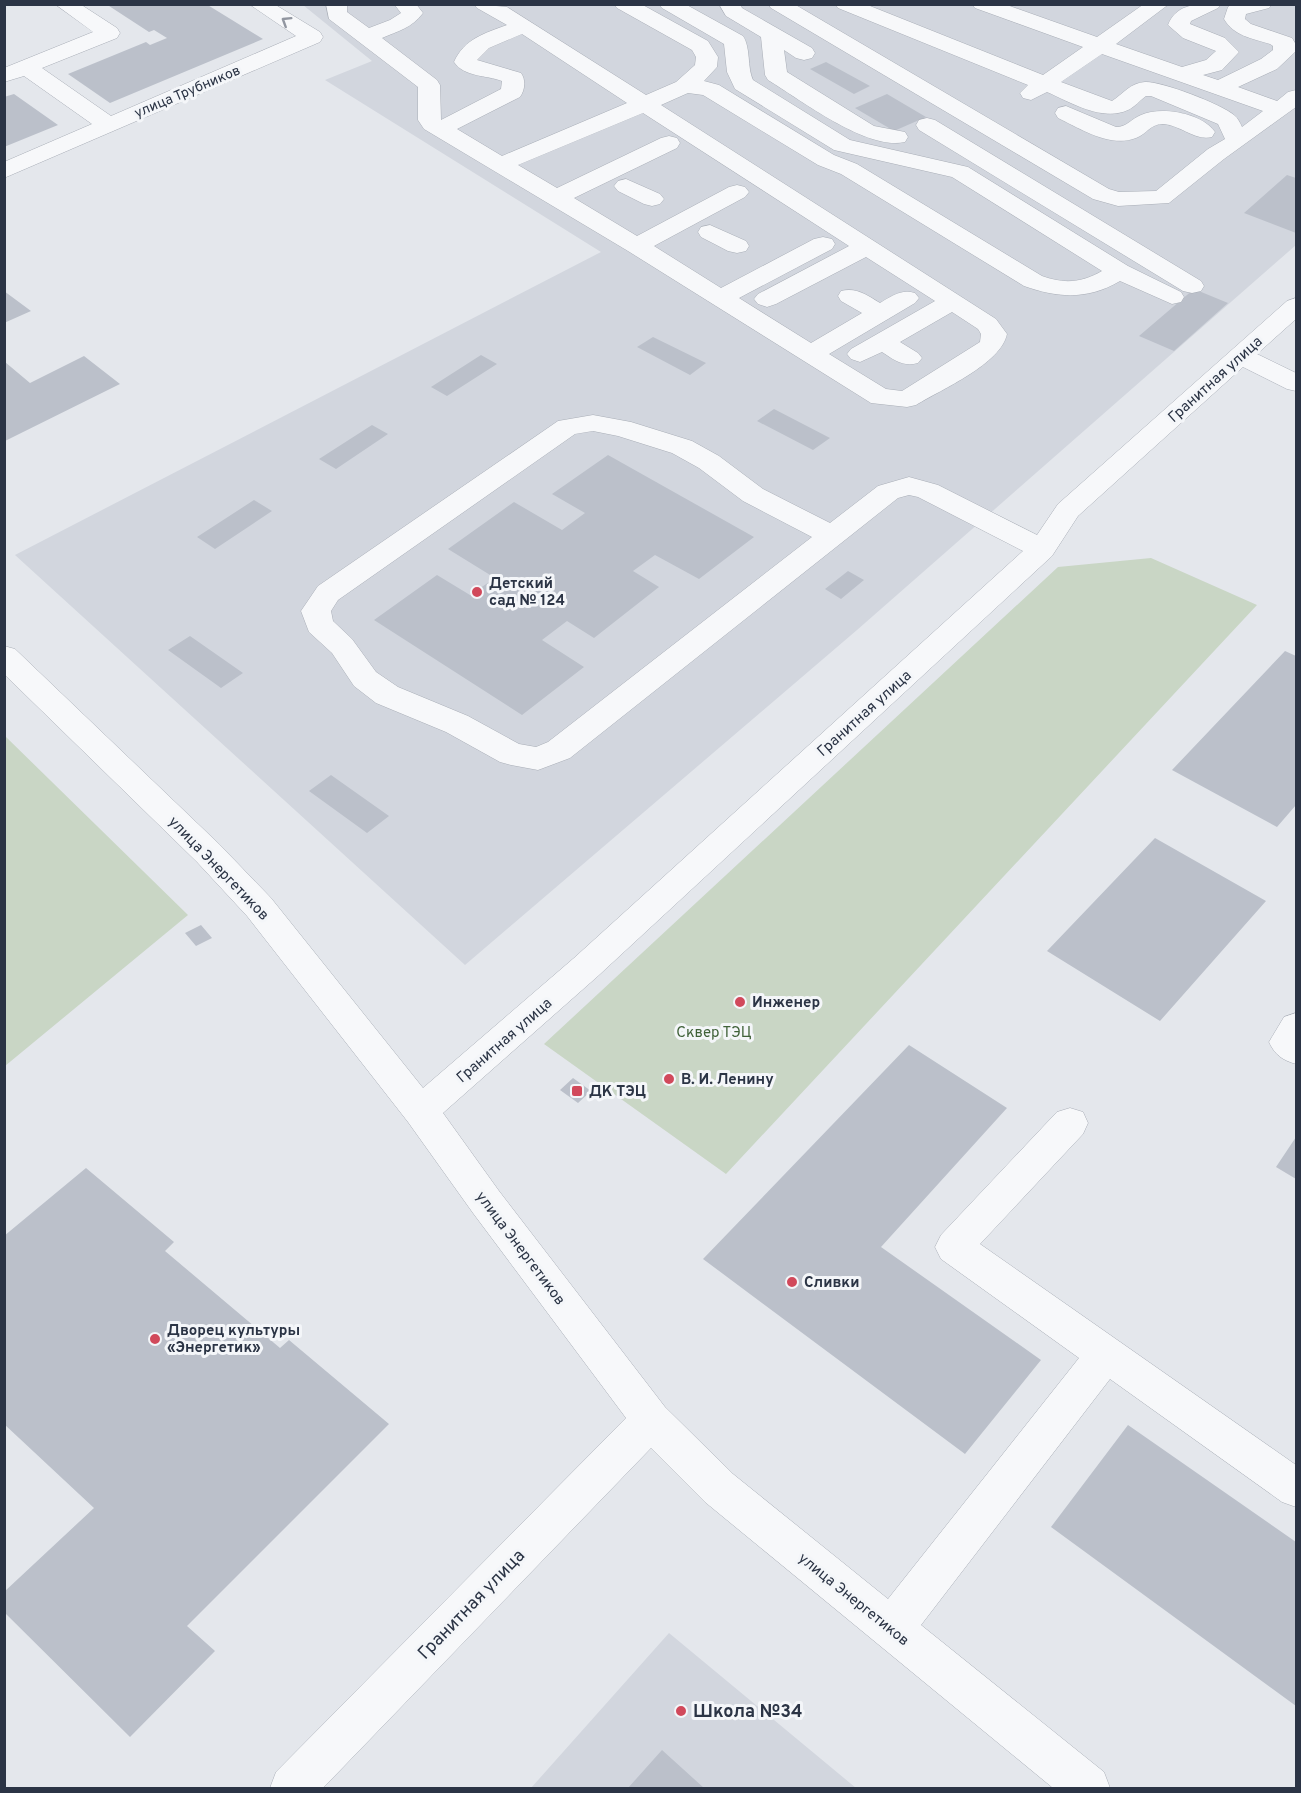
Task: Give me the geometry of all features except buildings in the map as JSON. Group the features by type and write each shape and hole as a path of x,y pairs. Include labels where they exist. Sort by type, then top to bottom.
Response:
{"street":[{"path":"4,76 109,33 65,4"},
{"name":"улица Трубников","path":"4,171 312,37 259,4"},
{"path":"336,4 336,14 429,85 429,120 440,129 558,197 880,397 907,399 985,352 992,344 994,334 987,324 868,246 758,199 707,144 524,26 484,4"},
{"path":"366,37 380,29 408,21 412,14 404,4"},
{"path":"624,4 700,46 707,57 706,67 684,87"},
{"path":"669,4 735,40 738,72 743,84 842,145 960,172 1119,272 1182,291 975,153 927,125"},
{"path":"729,4 734,12 804,53"},
{"path":"778,4 1101,194 1118,199 1161,198 1216,153 1289,104"},
{"path":"845,4 1104,107 1122,106 1139,92 1154,90 1227,120 1237,141"},
{"path":"982,4 1216,89 1289,104"},
{"path":"1027,96 1159,4"},
{"path":"1179,75 1214,65 1228,52 1224,46 1184,32 1179,25 1182,17 1211,4"},
{"path":"1216,89 1269,64 1284,52 1284,44 1275,37 1245,30 1236,25 1235,11 1262,4"},
{"path":"440,129 512,92 513,78 502,72 472,68 465,63 467,55 474,48 524,26"},
{"path":"771,33 776,75 867,131 975,153"},
{"path":"26,67 108,125"},
{"path":"977,79 1027,96 1122,134 1132,132 1154,117 1168,118 1202,130 1212,139 1216,153"},
{"path":"499,165 643,103 684,87 698,86 711,90 825,160 849,169 1033,281 1053,288 1072,290 1091,286 1119,272"},
{"path":"621,142 645,154"},
{"path":"558,197 669,142"},
{"path":"603,197 707,144"},
{"path":"626,186 652,199"},
{"path":"691,191 714,204"},
{"path":"637,246 714,204 758,199"},
{"path":"684,246 710,232 758,199"},
{"path":"710,232 737,246"},
{"path":"771,243 796,258"},
{"path":"722,297 823,244"},
{"path":"767,300 868,246"},
{"path":"792,286 819,301"},
{"path":"850,296 880,313"},
{"path":"810,354 906,298"},
{"path":"909,358 870,347 952,302"},
{"name":"Гранитная улица","path":"421,1111 586,968 1042,549 1068,510 1296,306"},
{"path":"1240,356 1296,383"},
{"path":"832,536 753,495 710,462 682,447 622,428 593,423 567,428 328,593 316,611 320,625 342,646 365,679 387,695 457,724 511,754 538,759 559,750 832,536 888,492 909,486 928,491 1042,549"},
{"name":"улица Энергетиков","path":"4,656 208,852 259,907 421,1111 486,1202 651,1419 719,1488 1088,1788"},
{"path":"1296,1027 1286,1042 1296,1050"},
{"path":"1070,1123 954,1247 1296,1488"},
{"path":"891,1629 1106,1354"},
{"name":"Гранитная улица","path":"292,1788 651,1419"}],"shaded area":[{"path":"303,5 1296,5 1296,245 857,630 465,965 15,555 601,252 325,80 372,61"},
{"name":"Школа №34","path":"669,1633 856,1788 531,1788"}],"green space":[{"name":"Сквер ТЭЦ","path":"1151,558 1257,605 726,1174 544,1044 1058,567"},
{"path":"5,736 188,915 5,1066"}],"place":[{"name":"Детский сад № 124","path":"477,592"},
{"name":"Инженер","path":"740,1002"},
{"name":"В. И. Ленину","path":"669,1079"},
{"name":"ДК ТЭЦ","path":"577,1091"},
{"name":"Сливки","path":"792,1282"},
{"name":"Дворец культуры «Энергетик»","path":"155,1339"},
{"name":"Школа №34","path":"681,1711"}]}
